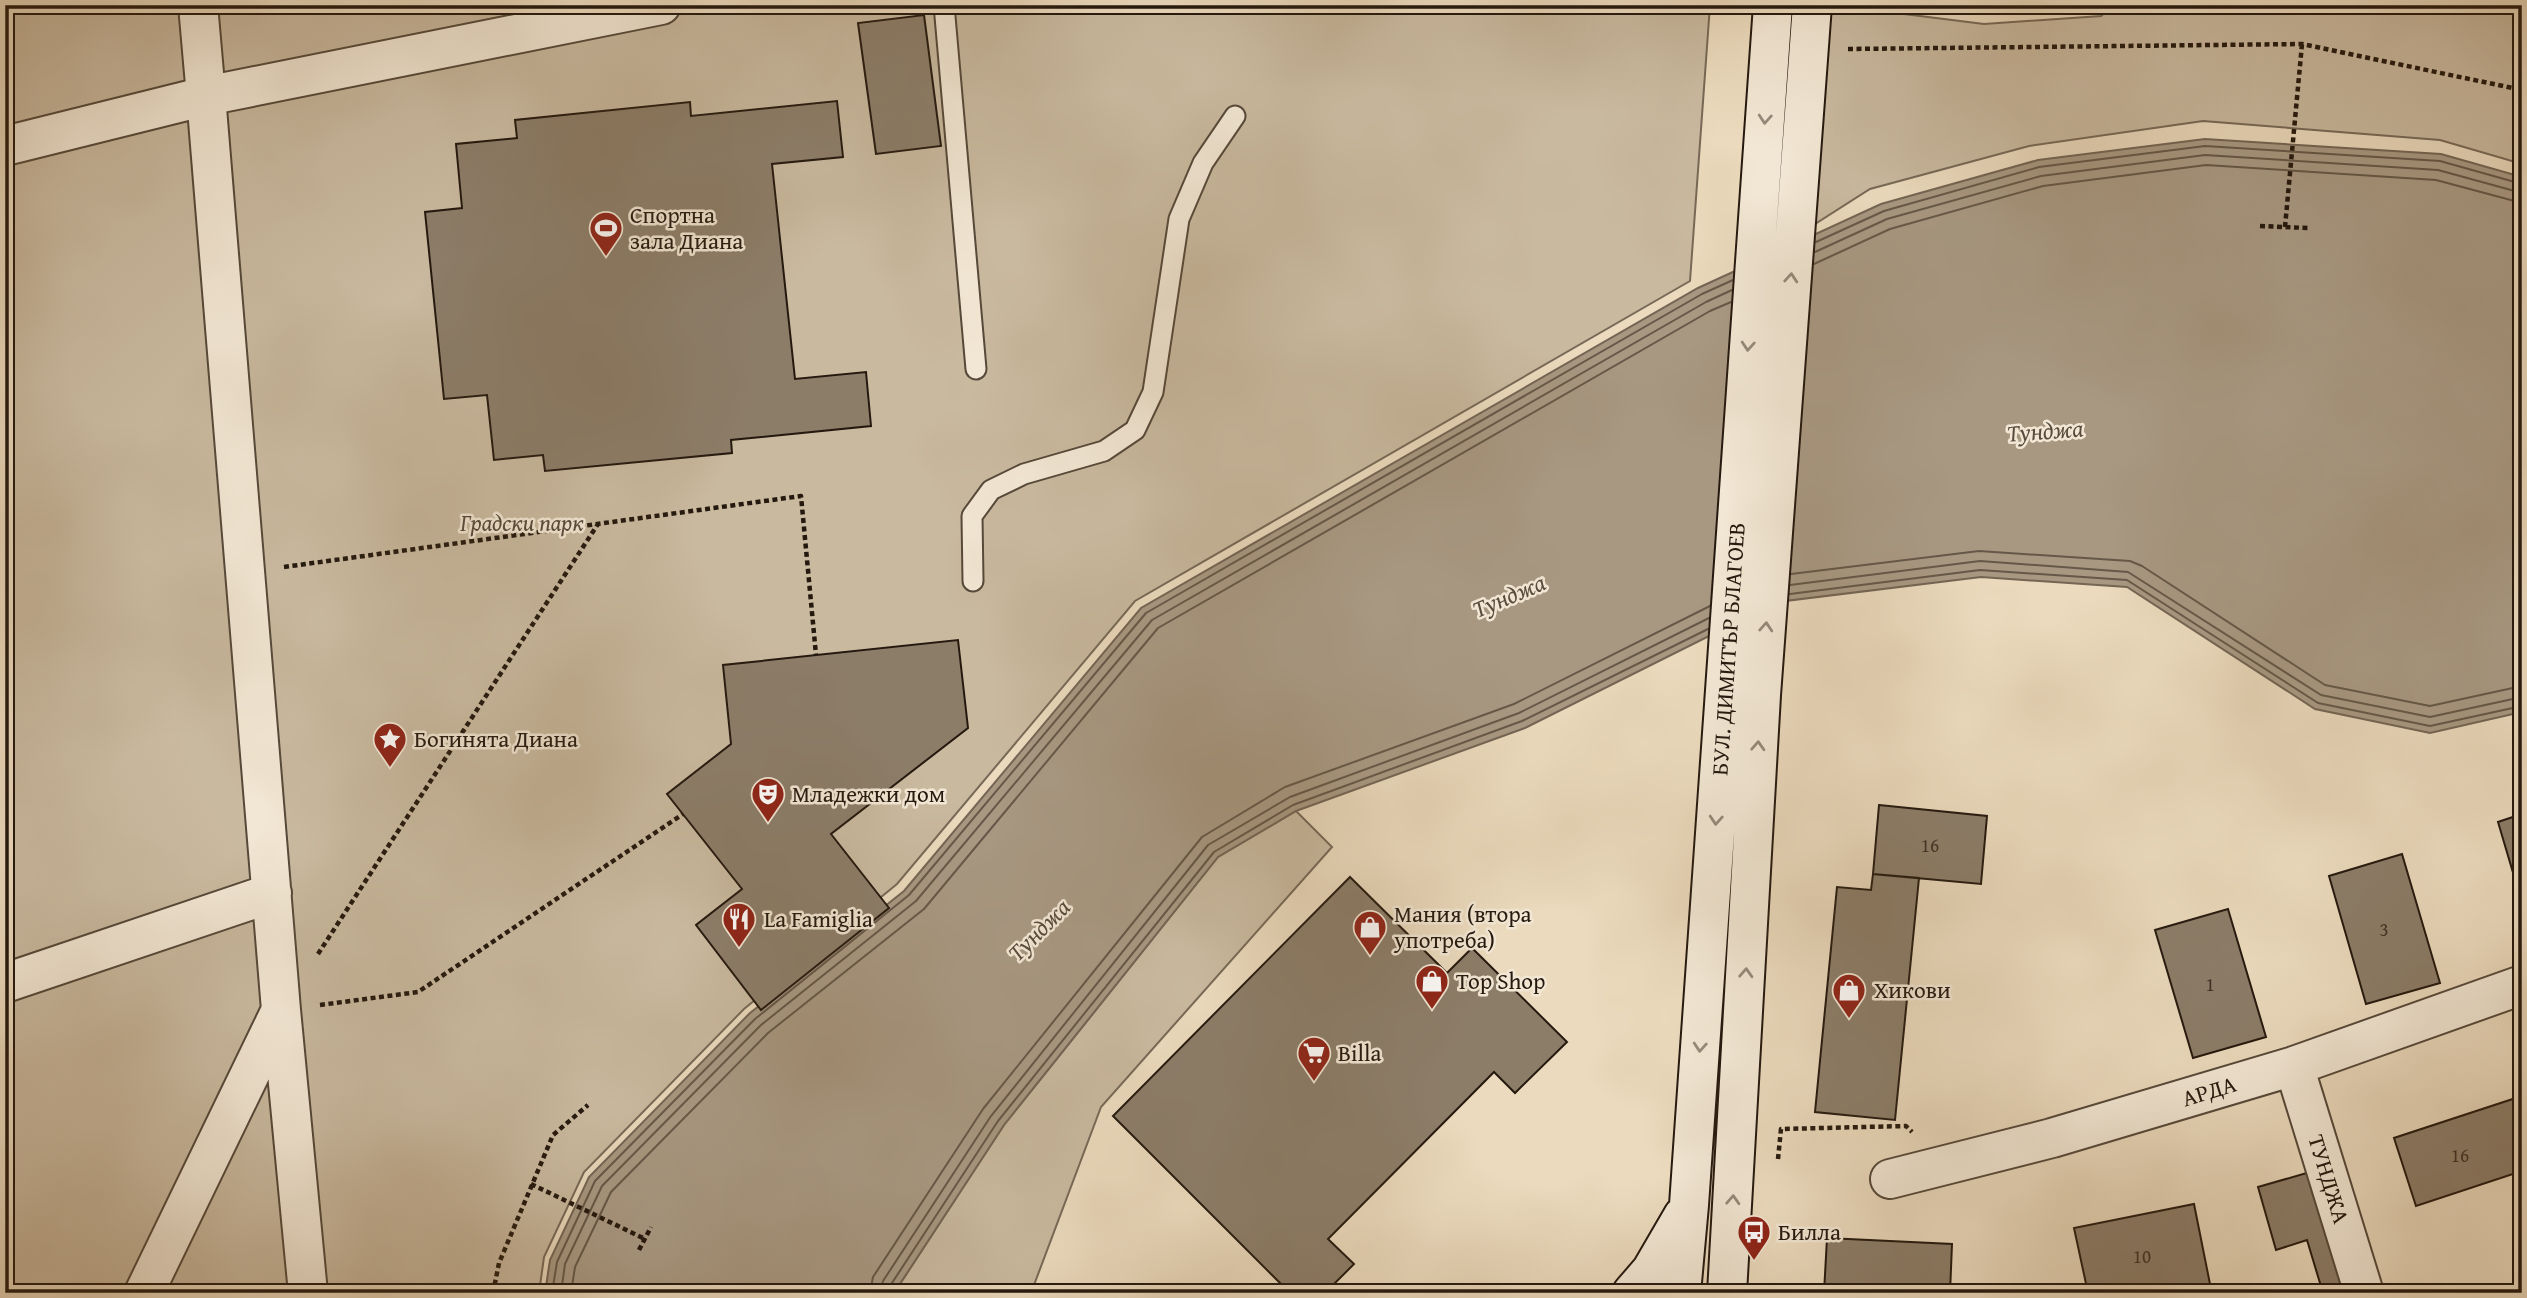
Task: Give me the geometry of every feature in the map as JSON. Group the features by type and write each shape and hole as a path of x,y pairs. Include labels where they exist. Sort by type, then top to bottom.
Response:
{"street":[{"path":"198,5 281,1010 308,1293"},
{"path":"5,146 206,96 661,5"},
{"name":"БУЛ. ДИМИТЪР БЛАГОЕВ","path":"1681,1293 1773,5"},
{"name":"БУЛ. ДИМИТЪР БЛАГОЕВ","path":"1727,1293 1761,695 1812,5"},
{"path":"5,983 272,893"},
{"name":"АРДА","path":"1905,1175 2052,1138 2294,1066 2522,985"},
{"path":"144,1293 281,1010"},
{"name":"ТУНДЖА","path":"2294,1066 2364,1293"},
{"path":"1632,1293 1651,1271 1689,1205"}],"lane":[{"path":"944,5 976,369"},
{"path":"973,581 972,516 991,490 1024,474 1104,451 1135,430 1153,392 1179,219 1203,163 1235,116"}],"path":[{"path":"1808,49 2302,44 2522,90"},
{"path":"2285,227 2302,44"},
{"path":"2260,226 2308,228"},
{"path":"245,572 801,496 816,655"},
{"path":"281,1010 598,524"},
{"path":"281,1010 418,992 683,814"},
{"path":"493,1293 499,1263 553,1135 587,1105"},
{"path":"1777,1164 1782,1129 1906,1126 1913,1133 1905,1175"},
{"path":"531,1184 645,1239"},
{"path":"639,1250 651,1227"}],"green space":[{"name":"Градски парк","path":"5,5 1710,5 1690,281 1135,601 897,884 744,1009 584,1172 544,1257 539,1293 5,1293"},
{"path":"1832,5 1984,24 2101,16 2114,5 2522,5 2522,164 2440,140 2203,121 2029,146 1870,189 1804,231 1824,32"},
{"path":"1296,811 1332,847 1101,1107 1031,1293 894,1293 1004,1125 1218,857"}],"water":[{"name":"Тунджа","path":"2205,139 2441,154 2522,177 2522,712 2430,733 2315,709 2127,587 1981,577 1777,602 1525,728 1296,811 1218,857 1004,1125 894,1293 545,1293 550,1260 589,1177 750,1013 904,891 1141,608 1698,288 1881,204 2038,160"}],"building":[{"path":"924,15 941,146 876,154 858,23"},
{"name":"Спортна зала Диана","path":"837,101 843,157 772,164 795,379 866,372 871,426 731,440 732,453 545,471 543,455 494,460 487,395 444,399 425,212 462,208 456,144 517,138 515,120 690,102 691,116"},
{"name":"Младежки дом","path":"958,640 968,728 831,834 889,908 761,1010 696,925 742,889 667,794 731,744 723,665"},
{"path":"1879,805 1987,816 1981,884 1873,874"},
{"path":"2522,814 2522,903 2498,822"},
{"path":"2402,854 2440,983 2366,1004 2329,876"},
{"path":"1873,874 1919,878 1895,1120 1815,1112 1837,887 1871,890"},
{"name":"Billa","path":"1350,877 1447,973 1472,948 1567,1042 1515,1093 1494,1072 1328,1239 1354,1264 1325,1293 1290,1293 1113,1116"},
{"path":"2228,909 2266,1037 2193,1058 2155,930"},
{"path":"2522,1096 2522,1171 2416,1206 2394,1138"},
{"path":"2317,1170 2354,1293 2323,1293 2307,1240 2276,1250 2258,1187"},
{"path":"2194,1204 2210,1284 2165,1293 2088,1293 2074,1228"},
{"path":"1827,1238 1952,1244 1950,1293 1824,1293"}],"place":[{"name":"Спортна зала Диана","path":"606,258"},
{"name":"Богинята Диана","path":"390,769"},
{"name":"Младежки дом","path":"768,824"},
{"name":"La Famiglia","path":"739,949"},
{"name":"Мания (втора употреба)","path":"1370,957"},
{"name":"Top Shop","path":"1432,1011"},
{"name":"Хикови","path":"1849,1020"},
{"name":"Billa","path":"1314,1083"},
{"name":"Билла","path":"1754,1262"}]}
